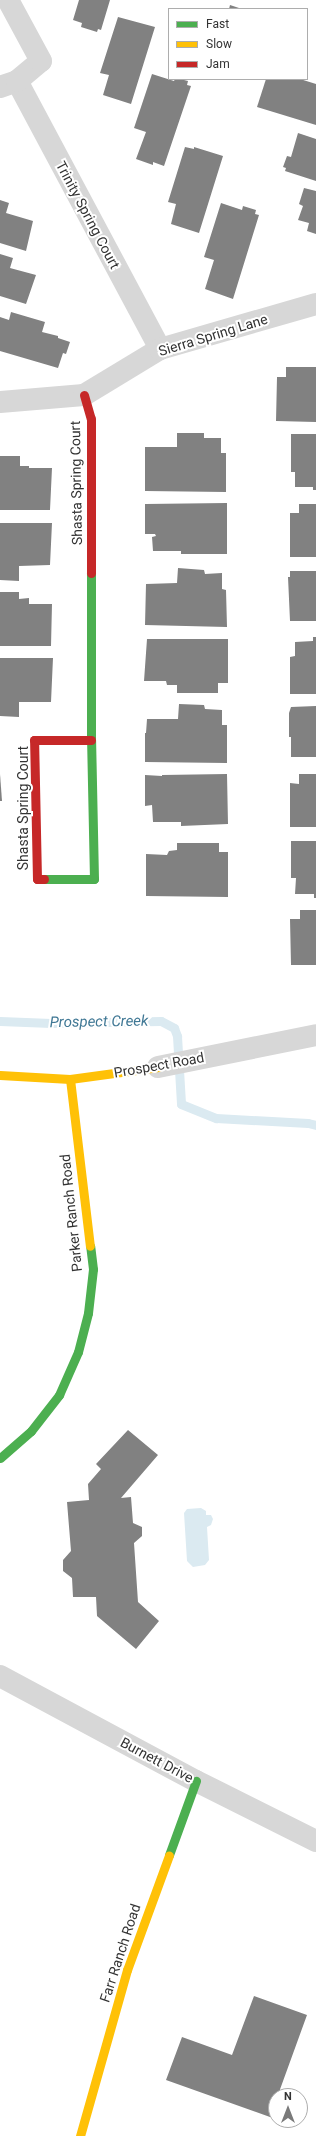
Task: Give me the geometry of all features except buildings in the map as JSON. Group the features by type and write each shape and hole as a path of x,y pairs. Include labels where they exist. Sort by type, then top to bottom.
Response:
{"street":[{"name":"Trinity Spring Court","path":"8,0 40,61 9,84 160,349"},
{"name":"Sierra Spring Lane","path":"0,402 84,395 160,349 316,304"},
{"name":"Shasta Spring Court","path":"84,395 91,419 94,879 37,879 34,740 92,740"},
{"name":"Prospect Road","path":"0,1075 70,1079 158,1067 211,1055 316,1035"},
{"name":"Parker Ranch Road","path":"0,1458 32,1430 59,1395 78,1352 88,1313 93,1270 70,1079"},
{"name":"Burnett Drive","path":"0,1676 196,1781 316,1841"},
{"name":"Farr Ranch Road","path":"80,2136 127,1970 196,1781"}],"shaded area":[{"path":"201,1508 206,1511 206,1515 211,1515 213,1519 211,1525 207,1527 209,1560 205,1565 193,1567 187,1561 184,1513 187,1509"}],"waterway":[{"name":"Prospect Creek","path":"0,1021 51,1023 161,1021 174,1028 177,1036 181,1104 216,1118 308,1123 316,1125"}],"traffic: fast":[{"path":"44,879 94,879 91,740 91,573"},
{"path":"0,1458 31,1431 59,1395 78,1352 88,1313 93,1269 90,1246"},
{"path":"169,1855 196,1781"}],"traffic: slow":[{"path":"0,1075 70,1079 158,1067"},
{"path":"70,1079 90,1246"},
{"path":"80,2136 127,1970 169,1855"}],"traffic: jam":[{"path":"84,395 91,419 91,573"},
{"path":"44,879 37,879 34,740 91,740"}]}
